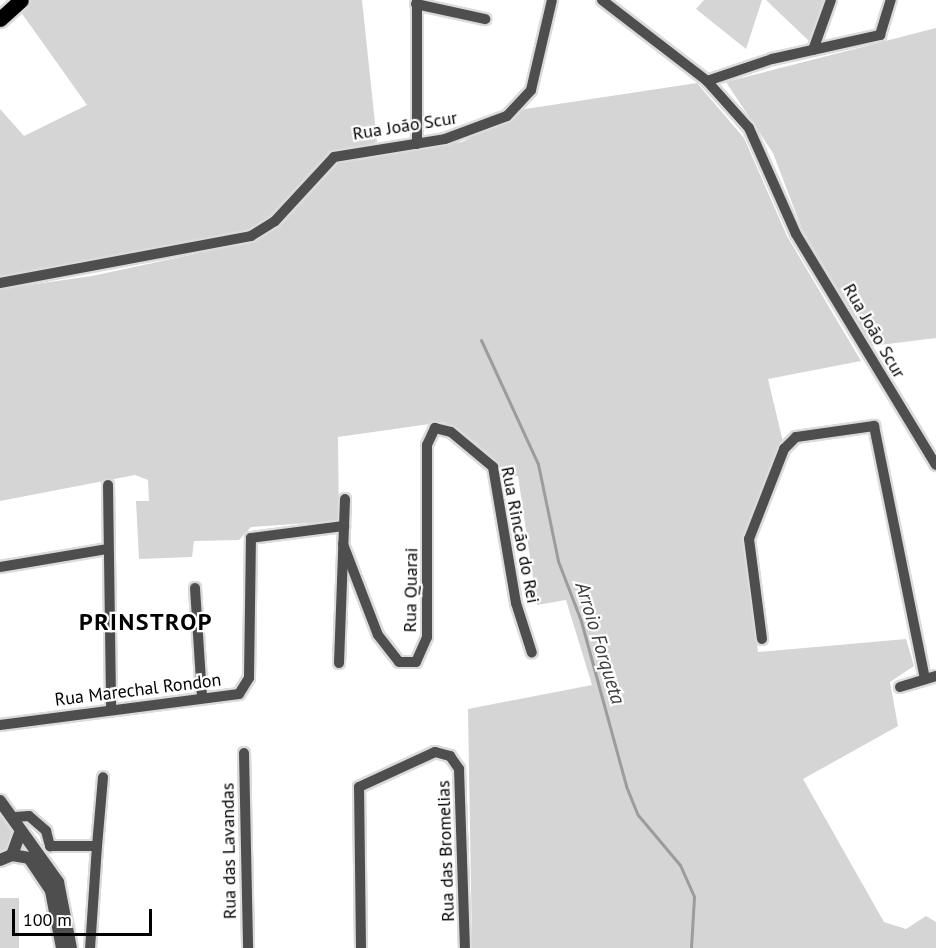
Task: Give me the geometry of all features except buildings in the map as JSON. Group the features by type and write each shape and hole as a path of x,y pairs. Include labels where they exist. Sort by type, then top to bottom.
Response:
{"main road":[{"path":"0,5 6,0"},
{"path":"0,19 21,0"}],"street":[{"name":"Rua João Scur","path":"0,283 251,236 275,221 334,157 361,148 417,144 480,129 525,100 536,78 552,0"},
{"name":"Rua João Scur","path":"602,0 707,81 749,128 796,234 936,465"},
{"path":"813,50 831,0"},
{"path":"707,81 813,50 880,35 891,0"},
{"path":"417,144 416,2 484,18"},
{"path":"762,639 749,539 790,441 874,426 931,677 900,687"},
{"name":"Rua Rincão do Rei","path":"428,437 435,428 450,432 493,466 516,603 532,653"},
{"name":"Rua Quarai","path":"343,544 378,635 399,662 416,662 427,638 428,437"},
{"path":"108,485 107,549 111,708"},
{"path":"339,663 345,499"},
{"name":"Rua Marechal Rondon","path":"0,725 111,708 239,694 249,685 251,538 260,533 344,526"},
{"path":"0,567 107,549"},
{"path":"195,588 202,697"},
{"name":"Rua das Bromelias","path":"361,948 357,794 368,779 435,752 456,762 461,778 465,948"},
{"name":"Rua das Lavandas","path":"244,753 248,948"},
{"path":"90,948 103,777"},
{"path":"0,801 15,817 20,832 58,882 71,948"},
{"path":"15,817 29,816 46,831 50,846 97,846"},
{"path":"12,855 20,832"},
{"path":"0,860 12,855 29,858 51,891 62,948"}],"shaded area":[{"path":"28,0 362,0 377,142 322,160 273,216 255,228 79,267 0,278 0,109 24,136 87,105 18,8"},
{"path":"704,0 762,0 746,49 696,9"},
{"path":"766,0 825,0 809,41"},
{"path":"936,28 936,338 872,346 802,229 773,153 726,82"},
{"path":"697,83 744,138 787,236 861,361 768,379 783,442 744,543 758,652 906,639 914,666 890,682 898,726 803,779 884,922 906,929 926,916 936,922 936,948 472,948 468,709 592,685 566,600 537,605 518,476 500,477 486,451 444,422 338,437 339,521 251,527 239,540 194,541 192,557 139,559 136,501 149,501 148,480 135,475 0,501 0,289 92,276 255,241 278,226 323,171 344,158 462,142 525,109"},
{"path":"0,805 16,828 9,851 0,856"},
{"path":"0,898 19,898 19,948 0,948"}],"waterway":[{"name":"Arroio Forqueta","path":"481,340 538,464 558,561 581,621 626,786 638,815 680,865 694,897 691,948"}],"district":[{"name":"PRINSTROP","path":"146,622"}]}
